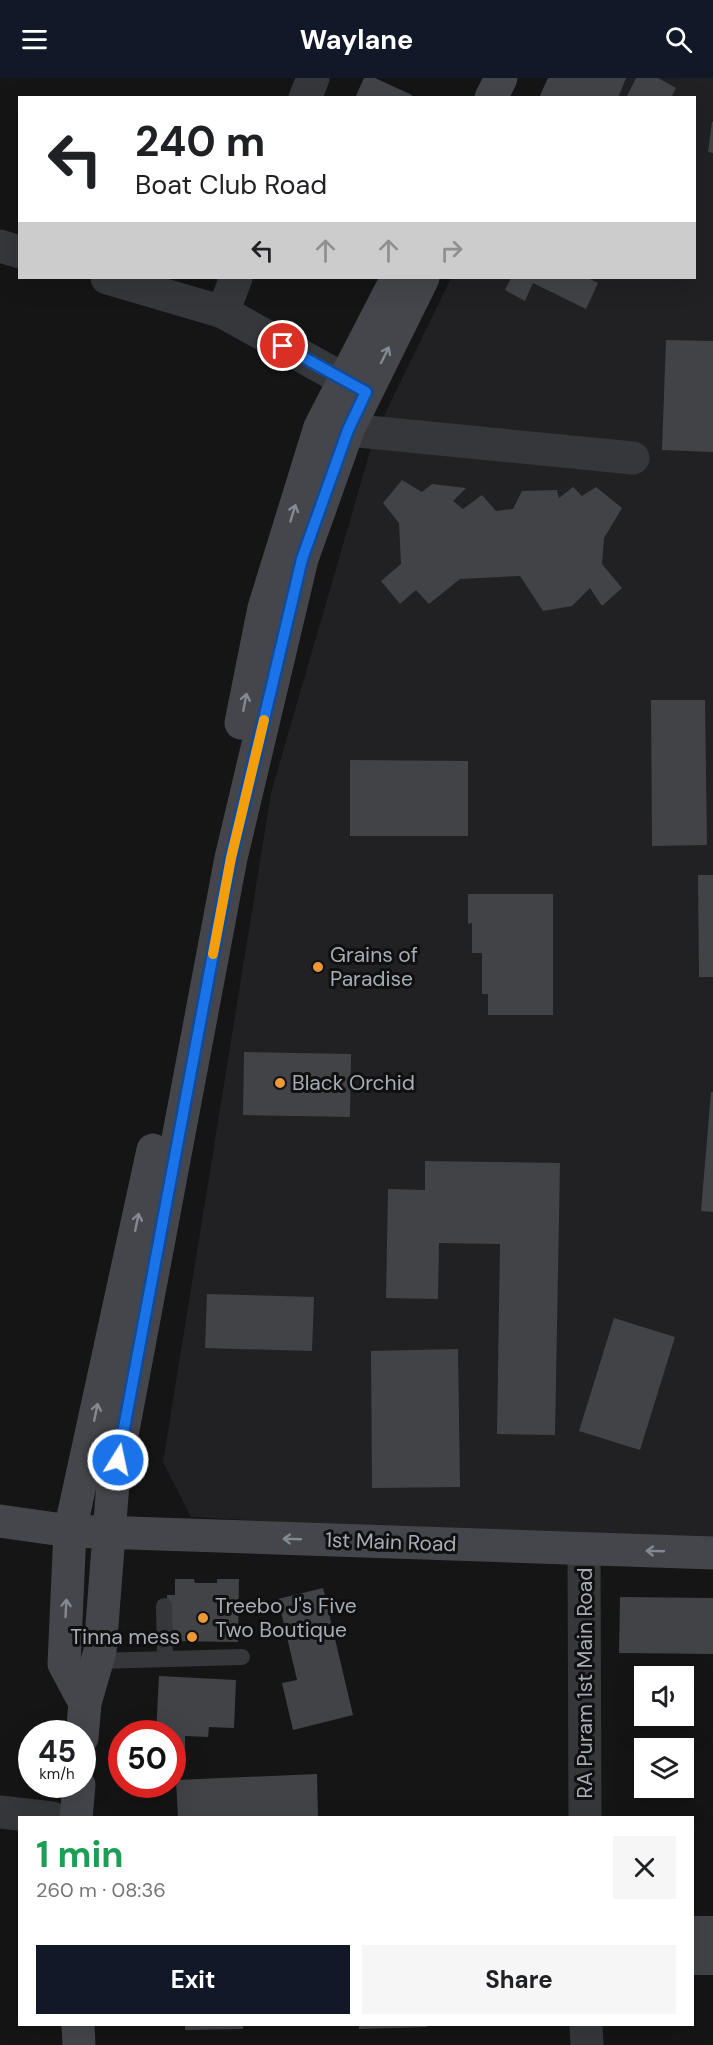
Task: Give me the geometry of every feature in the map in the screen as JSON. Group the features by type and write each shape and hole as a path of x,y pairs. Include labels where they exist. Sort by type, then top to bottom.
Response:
{"main road":[{"path":"492,96 501,78"},
{"path":"512,96 521,78"},
{"path":"84,1720 85,1703 100,1652 113,1483 231,858 302,559 348,430 355,387 397,279"},
{"path":"85,1703 64,1664 70,1531 200,936 264,608 320,427 355,387 422,279"},
{"name":"1st Main Road","path":"0,1521 70,1531 109,1533 713,1553"},
{"path":"76,1816 78,1798"},
{"path":"78,2026 79,2045"}],"street":[{"path":"306,96 313,78"},
{"path":"0,246 18,251"},
{"path":"110,279 223,312 355,387"},
{"path":"223,312 236,279"},
{"path":"348,430 633,458"},
{"name":"RA Puram 1st Main Road","path":"584,1549 585,1816"},
{"path":"0,1812 35,1816"},
{"path":"586,2026 586,2045"}],"lane":[{"path":"164,1606 165,1658"},
{"path":"97,1661 242,1657"}],"shaded area":[{"path":"548,78 713,78 713,1545 191,1517 163,1462 271,793 375,434 451,279 696,279 696,96 539,96"}],"building":[{"path":"364,78 375,78 412,95 412,96 356,96"},
{"path":"548,78 626,78 619,96 540,96"},
{"path":"636,78 658,78 676,88 672,96 627,96"},
{"path":"713,122 713,153 708,152"},
{"path":"510,279 590,279 598,283 586,309 533,283 525,301 505,290"},
{"path":"666,340 713,341 713,452 662,450"},
{"path":"402,480 422,492 432,484 466,488 453,501 463,509 482,495 496,511 513,509 522,491 557,490 559,498 573,487 582,496 596,487 622,508 604,538 602,564 622,588 602,606 590,588 572,606 543,611 520,576 460,579 429,604 416,590 400,604 381,581 401,564 399,523 383,503"},
{"path":"651,700 705,700 707,845 652,846"},
{"path":"350,760 468,761 468,836 350,836"},
{"path":"698,875 713,875 713,977 699,977"},
{"path":"468,894 553,894 553,1015 488,1015 488,994 482,994 482,953 472,953 472,923 468,924"},
{"path":"244,1052 351,1054 350,1117 243,1115"},
{"path":"711,1092 713,1092 713,1212 701,1211"},
{"path":"425,1161 560,1163 555,1435 497,1434 500,1244 439,1243 438,1299 386,1298 388,1189 425,1190"},
{"path":"207,1294 314,1297 312,1351 205,1348"},
{"path":"614,1318 675,1337 640,1450 579,1431"},
{"path":"458,1349 460,1487 372,1488 371,1351"},
{"name":"Treebo J's Five Two Boutique","path":"175,1579 194,1579 195,1583 217,1583 217,1579 239,1579 238,1642 167,1641 167,1595 175,1595"},
{"path":"323,1588 353,1715 293,1730 282,1683 297,1680 278,1599"},
{"path":"620,1597 713,1598 713,1654 619,1653"},
{"path":"159,1676 236,1680 234,1728 209,1727 208,1737 186,1736 186,1720 157,1720"},
{"path":"317,1774 318,1816 178,1816 177,1798 186,1798 186,1780"},
{"path":"694,1916 713,1916 713,1975 694,1975"},
{"path":"185,2026 243,2026 243,2029 185,2030"},
{"path":"359,2026 427,2026 427,2027 359,2029"}],"slow traffic":[{"path":"213,954 231,858 264,720"}],"place":[{"name":"Grains of Paradise","path":"318,967"},
{"name":"Black Orchid","path":"280,1083"},
{"name":"Treebo J's Five Two Boutique","path":"203,1618"},
{"name":"Tinna mess","path":"192,1637"}],"route":[{"path":"118,1460 231,858 302,559 348,430 366,392 283,346"}]}
